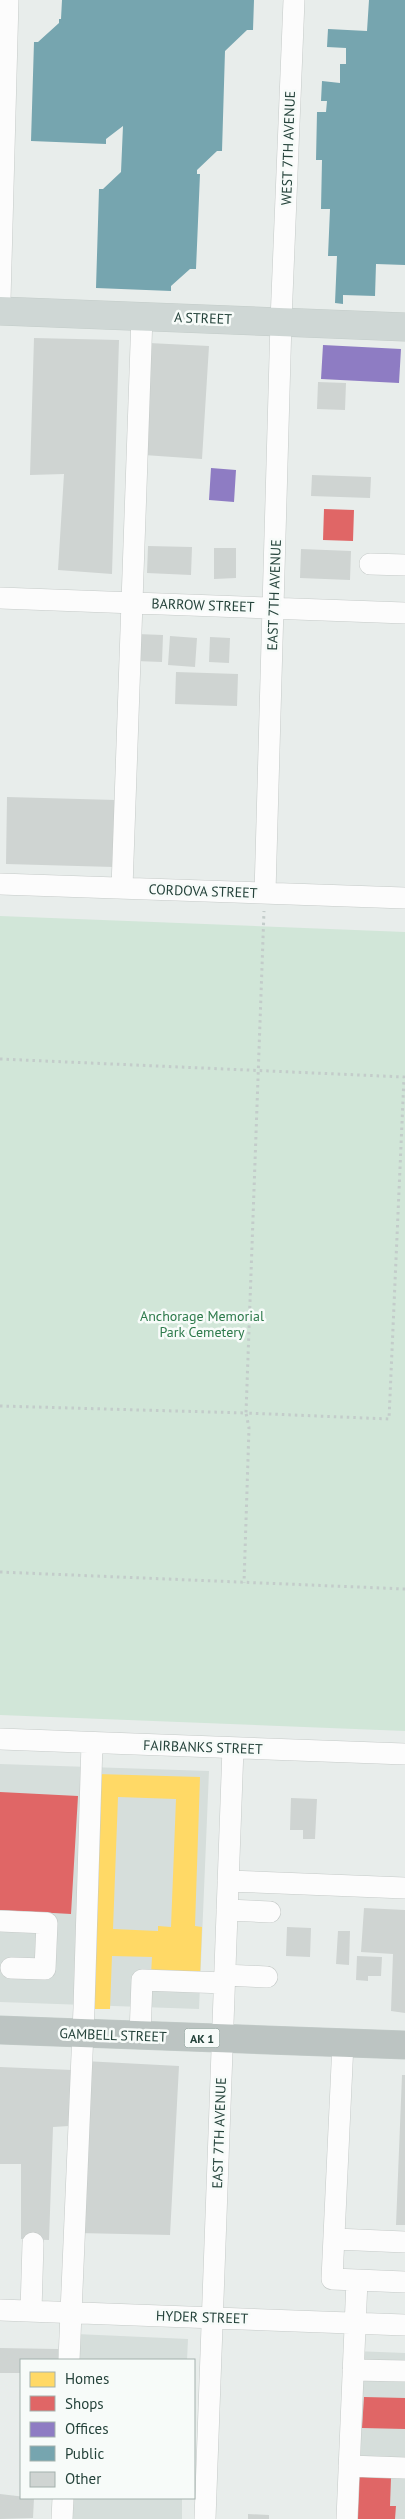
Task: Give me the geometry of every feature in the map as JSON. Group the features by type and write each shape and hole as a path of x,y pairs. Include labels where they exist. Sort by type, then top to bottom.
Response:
{"highway":[{"name":"GAMBELL STREET","path":"0,2030 405,2045"}],"main road":[{"name":"A STREET","path":"0,311 142,316 282,309 405,327"}],"street":[{"path":"0,300 4,27 8,0"},
{"name":"WEST 7TH AVENUE","path":"282,309 294,0"},
{"name":"EAST 7TH AVENUE","path":"265,893 282,309"},
{"path":"122,888 142,316"},
{"path":"370,564 405,565"},
{"name":"BARROW STREET","path":"0,598 405,613"},
{"name":"CORDOVA STREET","path":"0,884 405,898"},
{"name":"FAIRBANKS STREET","path":"0,1740 405,1754"},
{"path":"68,2359 92,1743"},
{"name":"EAST 7TH AVENUE","path":"205,2519 233,1748"},
{"path":"228,1881 405,1888"},
{"path":"227,1910 270,1912"},
{"path":"0,1921 47,1923 45,1969 12,1968"},
{"path":"140,2036 142,1980 267,1977"},
{"path":"343,2043 332,2279 405,2282"},
{"path":"335,2239 405,2242"},
{"path":"31,2312 33,2243"},
{"path":"348,2519 357,2280"},
{"name":"HYDER STREET","path":"0,2310 405,2325"},
{"path":"353,2370 405,2371"},
{"path":"349,2466 405,2468"},
{"path":"62,2519 63,2499"}],"path":[{"path":"244,1583 249,1428 246,1412 265,893"},
{"path":"0,1059 404,1077 389,1419 246,1412 0,1406"},
{"path":"0,1572 405,1590"}],"shaded area":[{"path":"0,1764 209,1771 199,2009 0,2002"},
{"path":"76,2334 188,2339 187,2359 75,2359"},
{"path":"354,2351 405,2353 405,2519 347,2519"},
{"path":"71,2499 182,2499 182,2519 71,2519"}],"green space":[{"name":"Anchorage Memorial Park Cemetery","path":"0,916 405,932 405,1731 0,1715"}],"building: Homes":[{"path":"97,1774 200,1777 195,1926 202,1927 200,1976 151,1975 152,1957 112,1956 110,2009 90,2009","holes":["118,1797 176,1799 171,1927 158,1926 158,1931 113,1929"]}],"building: Shops":[{"path":"324,509 354,510 353,541 323,540"},
{"path":"0,1792 78,1796 71,1914 0,1910"},
{"path":"364,2397 405,2398 405,2429 362,2428"},
{"path":"356,2476 391,2478 390,2506 396,2506 395,2519 354,2519"}],"building: Offices":[{"path":"323,345 401,349 399,383 321,379"},
{"path":"211,468 236,470 234,502 209,500"}],"building: Public":[{"path":"62,0 254,0 253,30 247,30 225,51 222,151 217,151 197,170 197,174 200,174 196,269 190,269 171,286 171,291 96,288 99,189 103,189 121,172 123,126 106,139 106,144 31,141 34,42 38,42 59,23"},
{"path":"369,0 405,0 405,265 376,264 375,296 343,295 343,304 335,303 337,256 328,256 330,209 321,209 322,160 316,160 317,112 326,112 327,101 321,101 322,81 340,83 340,64 346,64 346,48 327,47 328,29 367,31"}],"building: Other":[{"path":"34,338 119,340 112,574 58,570 64,474 30,475"},
{"path":"149,343 209,346 202,459 144,455"},
{"path":"318,382 346,383 345,410 317,409"},
{"path":"312,475 371,477 370,498 311,496"},
{"path":"148,546 192,547 191,575 147,573"},
{"path":"214,548 236,548 236,578 214,579"},
{"path":"301,549 351,551 350,580 300,578"},
{"path":"137,634 163,635 162,662 136,661"},
{"path":"170,636 197,638 195,667 168,665"},
{"path":"210,637 230,638 229,663 209,662"},
{"path":"176,672 238,674 237,706 175,704"},
{"path":"7,797 116,800 114,867 6,864"},
{"path":"291,1798 317,1799 315,1839 303,1839 303,1830 290,1830"},
{"path":"364,1908 405,1910 405,2013 391,2011 393,1954 361,1952"},
{"path":"287,1927 311,1928 310,1957 286,1956"},
{"path":"338,1931 350,1931 349,1965 336,1964"},
{"path":"357,1956 382,1957 381,1976 368,1976 368,1981 356,1980"},
{"path":"84,2061 179,2066 170,2235 78,2233"},
{"path":"0,2067 72,2070 69,2126 53,2127 49,2240 21,2239 21,2164 0,2164"},
{"path":"402,2075 405,2075 405,2225 396,2225"},
{"path":"0,2348 58,2349 58,2359 20,2359 20,2373 0,2373"},
{"path":"0,2494 20,2496 20,2499 34,2499 33,2518 0,2519"},
{"path":"248,2514 269,2515 269,2519 248,2519"}]}
